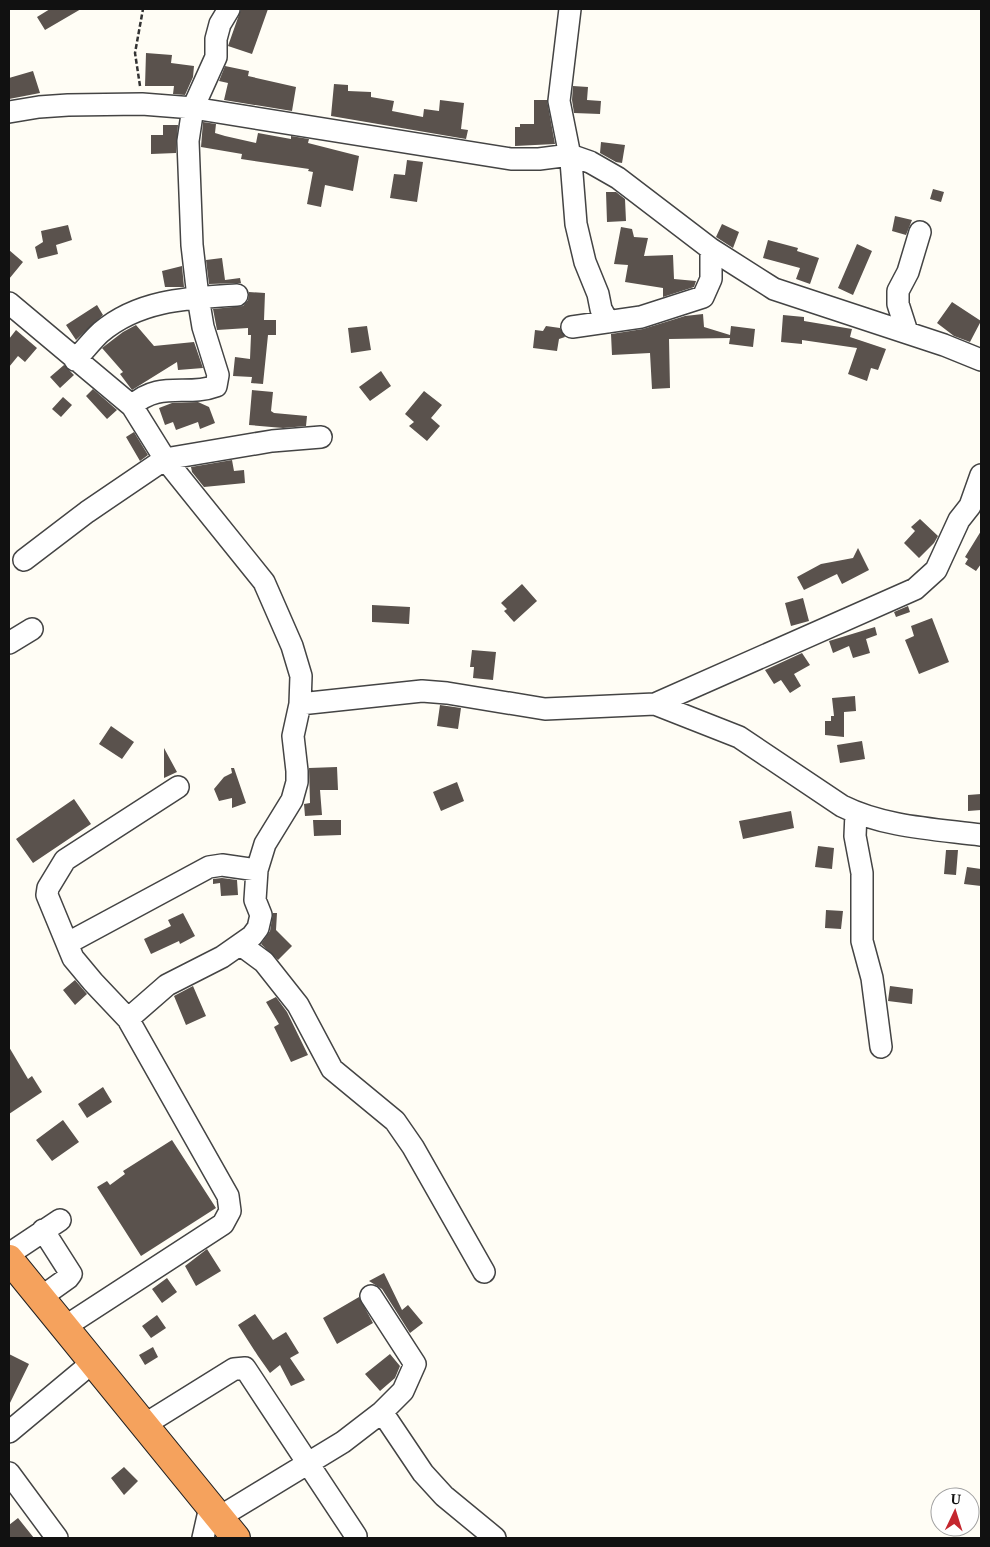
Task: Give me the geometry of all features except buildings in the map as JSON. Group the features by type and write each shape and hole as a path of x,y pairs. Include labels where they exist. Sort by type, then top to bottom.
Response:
{"highway":[{"path":"9,1259 63,1328 144,1425 211,1521 236,1538"}],"street":[{"path":"132,406 147,395 156,392 216,386 218,375 203,327 198,297 192,245 188,156 193,108 216,57 216,39 220,24 229,9"},
{"path":"570,9 559,101 570,155 575,215 580,245 601,309 608,322"},
{"path":"9,112 58,106 142,104 193,108 511,159 539,159 570,155 590,162 618,178 711,249 774,289 907,332 981,360"},
{"path":"907,332 898,304 898,291 908,272 920,232"},
{"path":"572,327 641,317 703,297 711,279 711,249"},
{"path":"75,360 102,332 140,308 163,302 198,297 237,295"},
{"path":"9,303 132,406 165,460 264,582 298,662 301,676 300,704 292,736 298,771 294,792 265,844 257,870 255,900 260,913 260,921 255,933 222,957 167,985 128,1019"},
{"path":"24,560 87,512 165,460 272,441 321,437"},
{"path":"300,704 422,691 447,693 545,709 655,704 915,589 925,582 936,570 959,520 970,506 981,475"},
{"path":"9,643 32,628"},
{"path":"655,704 739,737 842,806 856,813 894,823 981,835"},
{"path":"63,1328 223,1224 230,1211 228,1196 128,1019 79,966 48,895 48,888 61,865 69,858 178,787"},
{"path":"856,813 855,836 862,873 862,941 872,978 881,1047"},
{"path":"68,943 209,867 222,865 257,870"},
{"path":"241,945 264,962 293,998 332,1069 395,1121 413,1147 484,1272"},
{"path":"9,1254 52,1225 70,1274 68,1278 40,1298"},
{"path":"211,1521 343,1442 382,1412 403,1391 415,1364 371,1296"},
{"path":"9,1432 93,1362"},
{"path":"144,1425 234,1369 245,1368 306,1464 356,1536"},
{"path":"382,1412 423,1472 451,1502 495,1538"},
{"path":"9,1473 56,1538"}],"path":[{"path":"142,104 135,53 144,9"}]}
